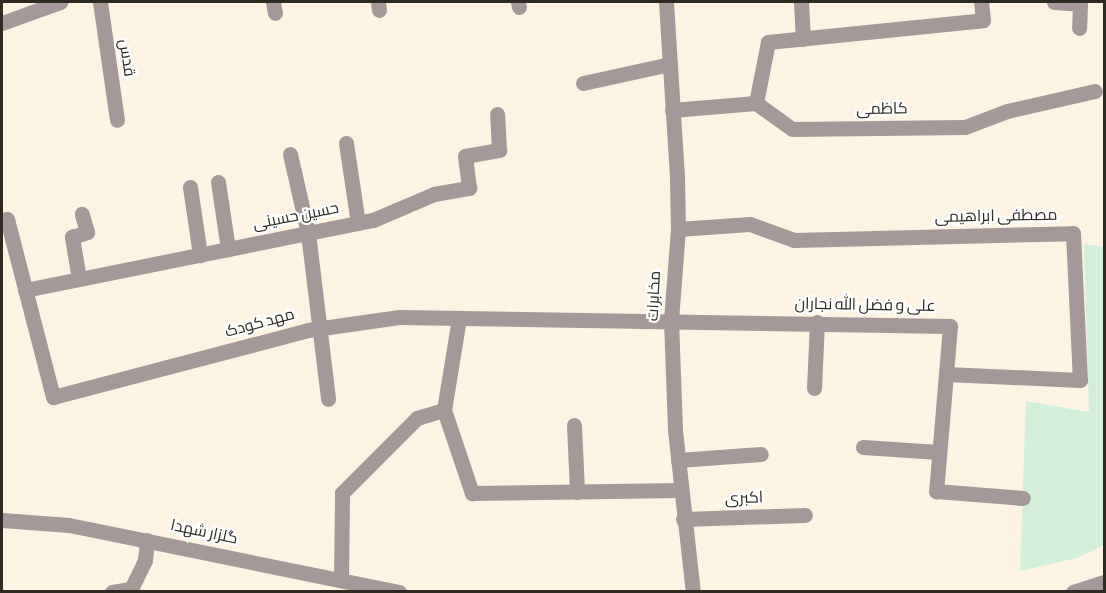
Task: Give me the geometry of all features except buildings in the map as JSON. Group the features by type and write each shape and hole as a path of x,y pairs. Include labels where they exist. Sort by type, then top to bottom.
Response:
{"street":[{"path":"2,24 34,6 60,2"},
{"name":"قدس","path":"100,2 117,120"},
{"name":"مخابرات","path":"666,2 678,229 671,320 680,490 693,591"},
{"path":"801,2 803,39"},
{"path":"672,110 756,104 768,42 983,20 981,2"},
{"path":"1054,2 1080,4 1079,28"},
{"path":"583,83 670,64"},
{"name":"کاظمی","path":"756,104 792,129 965,127 1007,111 1095,91"},
{"name":"حسین حسینی","path":"26,290 358,223 435,194 469,188 465,156 499,150 496,114"},
{"path":"346,143 358,223"},
{"path":"290,154 308,233 322,329 328,399"},
{"path":"218,182 228,249"},
{"path":"190,187 200,255"},
{"path":"79,279 72,237 87,232 82,214"},
{"name":"مهد کودک","path":"2,221 7,219 53,397 322,329 399,317 671,320"},
{"name":"مصطفی ابراهیمی","path":"678,229 750,224 794,240 1072,233 1080,380 946,374"},
{"path":"459,318 444,410 472,493 680,490"},
{"name":"علی و فضل الله نجاران","path":"671,320 950,326 936,491 1023,498"},
{"path":"814,388 818,322"},
{"path":"341,579 342,494 417,418 444,410"},
{"path":"574,425 577,492"},
{"path":"863,447 939,452"},
{"path":"678,459 761,454"},
{"name":"اکبری","path":"683,519 805,516"},
{"name":"گلزار شهدا","path":"2,520 69,525 399,591"},
{"path":"112,591 132,590 145,560 147,540"},
{"path":"1073,591 1104,582"}],"green space":[{"path":"1084,244 1104,247 1104,545 1077,558 1020,571 1026,401 1089,412"}]}
